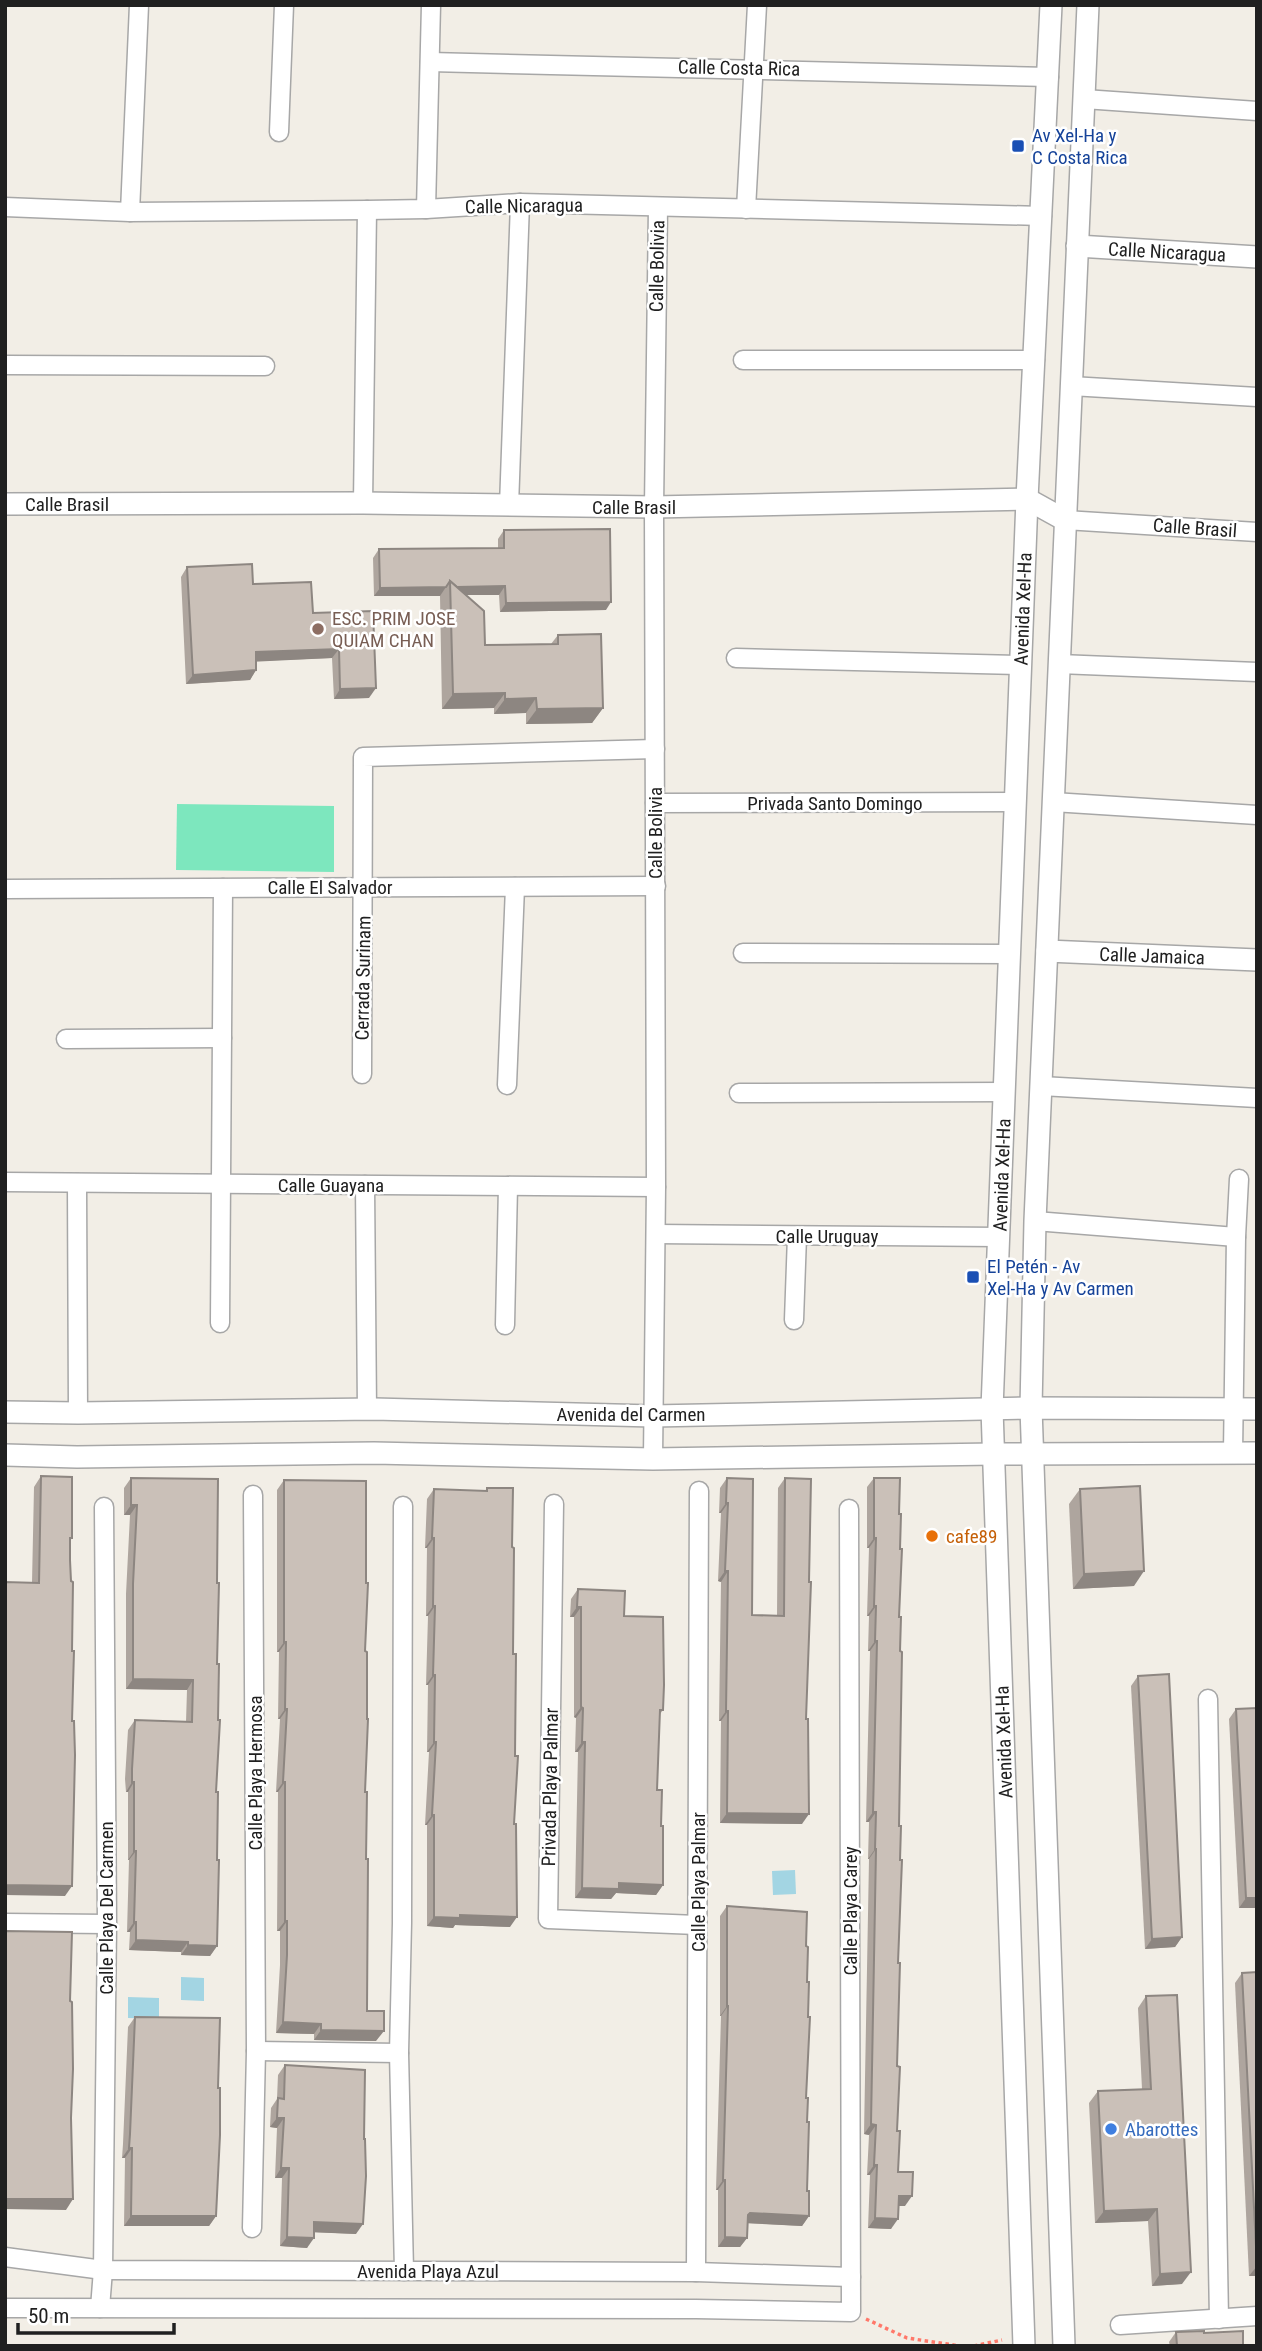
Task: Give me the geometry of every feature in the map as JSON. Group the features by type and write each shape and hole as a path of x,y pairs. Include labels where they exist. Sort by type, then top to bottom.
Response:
{"street":[{"path":"130,212 139,5"},
{"path":"279,132 284,5"},
{"path":"426,209 431,5"},
{"path":"746,208 757,5"},
{"name":"Avenida Xel-Ha","path":"1024,2341 992,1409 1027,499 1051,5"},
{"name":"Avenida Xel-Ha","path":"1064,2346 1031,1408 1035,1221 1088,5"},
{"name":"Calle Costa Rica","path":"430,62 1049,77"},
{"path":"1083,99 1257,111"},
{"path":"509,506 520,203"},
{"name":"Calle Nicaragua","path":"5,207 130,212 426,209 520,203 1042,216"},
{"name":"Calle Bolivia","path":"653,1459 656,1234 654,507 658,207"},
{"path":"363,503 367,210"},
{"name":"Calle Nicaragua","path":"1077,246 1257,257"},
{"path":"743,360 1035,360"},
{"path":"5,365 265,366"},
{"path":"1071,386 1257,397"},
{"name":"Calle Brasil","path":"5,504 363,503 654,507 1027,499 1065,520 1257,532"},
{"path":"736,658 1021,665"},
{"path":"1059,664 1257,672"},
{"name":"Cerrada Surinam","path":"362,1074 363,757 655,749"},
{"name":"Privada Santo Domingo","path":"655,803 1016,802"},
{"path":"1053,802 1257,814"},
{"name":"Calle El Salvador","path":"5,889 656,886"},
{"path":"507,1086 515,887"},
{"path":"220,1323 223,888"},
{"name":"Calle Jamaica","path":"1047,951 1257,960"},
{"path":"743,953 1010,954"},
{"path":"66,1039 222,1038"},
{"path":"1041,1086 1257,1098"},
{"path":"739,1093 1005,1092"},
{"path":"1233,1453 1239,1179"},
{"name":"Calle Guayana","path":"5,1182 656,1187"},
{"path":"77,1183 78,1413"},
{"path":"365,1185 368,1409"},
{"path":"505,1325 509,1186"},
{"path":"1035,1221 1236,1237"},
{"name":"Calle Uruguay","path":"656,1234 999,1237"},
{"path":"794,1320 797,1236"},
{"name":"Avenida del Carmen","path":"5,1412 368,1409 653,1416 1031,1408 1257,1409"},
{"path":"5,1455 78,1457 374,1453 653,1459 1257,1453"},
{"name":"Calle Playa Palmar","path":"696,2272 698,1491"},
{"name":"Calle Playa Hermosa","path":"252,2228 256,2051 253,1495"},
{"name":"Privada Playa Palmar","path":"554,1504 548,1919 698,1925"},
{"path":"403,1506 399,2053 404,2271"},
{"name":"Calle Playa Del Carmen","path":"100,2308 103,2270 107,1924 104,1507"},
{"name":"Calle Playa Carey","path":"849,1510 851,2312"},
{"path":"1208,1699 1219,2319"},
{"path":"5,1923 107,1924"},
{"path":"256,2051 399,2053"},
{"name":"Avenida Playa Azul","path":"5,2257 103,2270 696,2272 851,2277"},
{"name":"Avenida Playa Azul","path":"5,2308 696,2309 851,2312"},
{"path":"1120,2325 1257,2316"}],"path":[{"path":"851,2312 907,2338 960,2346"},
{"path":"974,2346 1024,2341"}],"green space":[{"path":"177,804 334,806 334,872 176,870"}],"water":[{"path":"795,1870 796,1894 773,1895 772,1871"},
{"path":"181,1977 204,1978 204,2001 181,2000"},
{"path":"128,1997 159,1998 159,2019 128,2018"}],"building":[{"path":"610,529 611,602 506,603 505,586 457,587 450,581 446,587 380,588 379,549 504,548 504,530"},
{"path":"252,564 253,584 311,582 313,613 373,611 376,688 340,689 339,649 256,652 256,670 193,675 187,567"},
{"path":"450,581 484,611 485,645 558,644 558,635 601,634 603,708 537,709 536,698 505,699 505,693 453,694"},
{"path":"41,1476 72,1477 70,1560 73,1582 72,1721 75,1755 72,1886 5,1885 5,1582 39,1583"},
{"path":"131,1478 218,1479 217,1664 220,1720 216,1792 219,1860 217,1946 136,1940 136,1851 132,1782 135,1720 192,1722 193,1680 133,1679 133,1584 137,1505 131,1505"},
{"path":"727,1478 753,1479 752,1615 784,1616 785,1478 811,1479 811,1582 806,1719 809,1814 727,1813"},
{"path":"874,1478 900,1478 902,1549 899,1617 902,1652 899,1826 902,1860 897,2131 900,2131 898,2172 913,2172 912,2196 899,2196 898,2219 875,2218 876,2125 871,2124 877,1641 874,1606"},
{"path":"284,1480 366,1481 367,2011 384,2011 384,2031 321,2030 321,2024 283,2022 287,1955 283,1782 287,1709 284,1642"},
{"path":"1140,1486 1144,1571 1084,1574 1080,1489"},
{"path":"487,1488 513,1488 513,1654 516,1654 515,1756 518,1756 514,1824 517,1917 434,1917 434,1489 487,1491"},
{"path":"578,1589 625,1591 624,1616 663,1617 664,1685 663,1710 660,1710 657,1790 662,1790 663,1885 619,1883 619,1889 582,1888 585,1742 582,1742 581,1607 577,1607"},
{"path":"1169,1674 1182,1937 1152,1939 1138,1676"},
{"path":"1257,1708 1257,1898 1246,1898 1236,1709"},
{"path":"727,1906 807,1912 810,2017 806,2098 809,2122 809,2216 750,2213 747,2238 725,2237 723,2180 728,2006"},
{"path":"5,1931 72,1932 70,2001 73,2199 5,2199"},
{"path":"1257,1972 1257,2266 1242,1973"},
{"path":"1177,1995 1191,2272 1160,2274 1157,2209 1104,2211 1098,2091 1151,2089 1146,1996"},
{"path":"135,2017 220,2018 220,2135 216,2216 131,2216 132,2148 129,2148"},
{"path":"285,2065 365,2070 366,2176 363,2224 314,2222 314,2238 287,2237 289,2168 281,2168 284,2118 277,2118 278,2098 284,2099"},
{"path":"1243,2331 1243,2346 1177,2346 1176,2332"}],"place":[{"name":"Av Xel-Ha y C Costa Rica","path":"1018,146"},
{"name":"ESC. PRIM JOSE QUIAM CHAN","path":"318,629"},
{"name":"El Petén - Av Xel-Ha y Av Carmen","path":"973,1277"},
{"name":"cafe89","path":"932,1536"},
{"name":"Abarottes","path":"1111,2129"}]}
